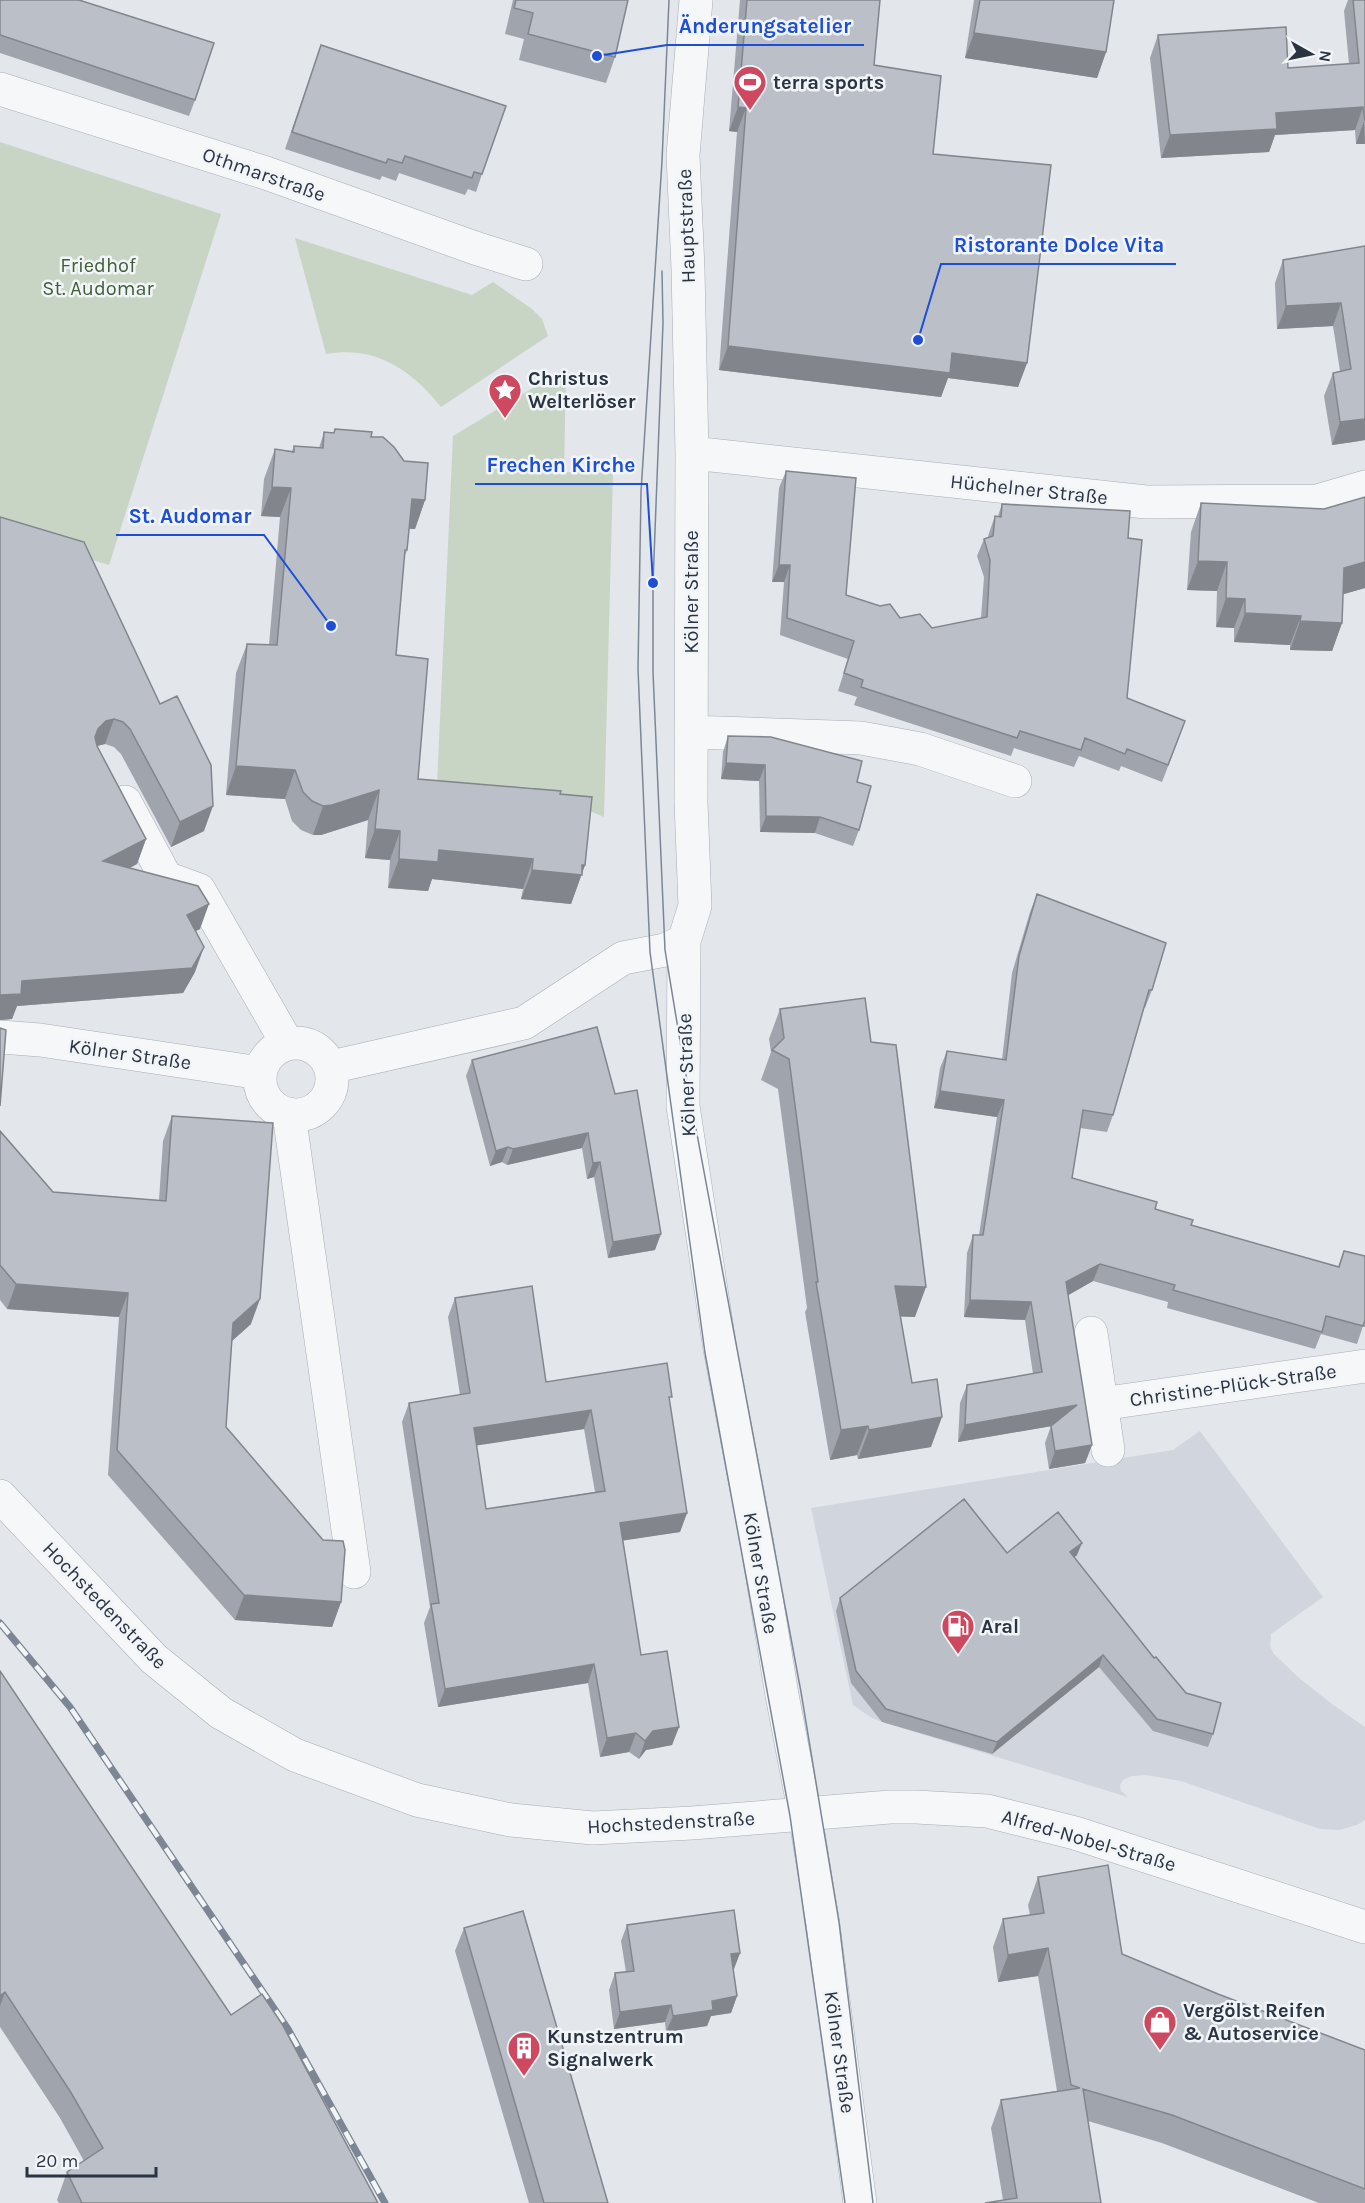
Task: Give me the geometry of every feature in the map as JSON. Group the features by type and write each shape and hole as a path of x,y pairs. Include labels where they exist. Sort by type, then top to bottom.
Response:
{"street":[{"name":"Hauptstraße","path":"692,453 683,155 696,0"},
{"name":"Othmarstraße","path":"0,89 266,173 474,248 526,264"},
{"name":"Hüchelner Straße","path":"692,453 1146,502 1317,501 1365,487"},
{"name":"Kölner Straße","path":"692,453 691,802 695,906 684,941 683,1106 720,1349 805,1815 824,1934 860,2203"},
{"path":"691,732 861,738 920,749 1015,781"},
{"path":"110,774 166,878 199,890 287,1043"},
{"path":"331,1067 524,1023 623,958 665,950 684,941"},
{"name":"Kölner Straße","path":"0,1037 40,1040 260,1073"},
{"path":"300,1042 314,1046 324,1055 331,1067 333,1077 326,1100 316,1109 303,1114 289,1114 276,1109 266,1099 261,1087 260,1073 265,1060 274,1050 287,1043 300,1042"},
{"path":"289,1114 354,1572"},
{"name":"Christine-Plück-Straße","path":"1091,1333 1108,1450"},
{"name":"Christine-Plück-Straße","path":"1101,1404 1365,1366"},
{"name":"Hochstedenstraße","path":"0,1496 154,1659 221,1713 295,1755 417,1800 511,1820 593,1828 805,1815"},
{"name":"Alfred-Nobel-Straße","path":"805,1815 916,1807 987,1811 1075,1833 1365,1927"}],"shaded area":[{"path":"1200,1431 1323,1597 1271,1634 1270,1646 1274,1654 1299,1678 1365,1727 1365,1820 1339,1830 1320,1829 1181,1781 1146,1775 1132,1776 1123,1780 1120,1785 1121,1791 1128,1797 882,1722 853,1705 811,1508 1173,1450"}],"green space":[{"name":"Friedhof St. Audomar","path":"0,142 221,214 109,565 0,532"},
{"path":"295,238 472,295 493,282 532,309 542,319 548,336 441,407 418,382 391,363 361,353 326,354"},
{"path":"566,368 564,472 613,473 604,817 532,787 437,784 453,436"}],"building":[{"path":"0,0 79,0 214,43 195,100 0,35"},
{"path":"516,0 628,0 615,57 528,34 533,13 514,8"},
{"path":"747,0 880,0 874,65 941,76 933,154 1051,165 1027,363 952,353 950,373 728,346 746,108 738,107"},
{"path":"980,0 1114,0 1106,52 974,33"},
{"path":"1353,0 1365,0 1365,121 1363,107 1276,113 1277,129 1170,135 1158,35 1286,27 1288,68 1359,63"},
{"path":"321,45 506,106 482,174 474,172 472,178 405,156 402,163 388,159 386,163 292,132"},
{"path":"1365,246 1365,419 1340,422 1333,373 1351,369 1341,303 1286,306 1283,260"},
{"path":"335,429 372,432 371,437 383,437 404,461 428,463 425,500 412,499 396,655 428,659 418,779 561,791 560,794 592,797 582,875 532,870 533,859 439,850 438,862 399,859 400,831 375,829 379,790 323,806 312,801 303,792 295,770 236,766 247,644 277,645 291,488 272,487 275,449 294,452 294,446 323,448 324,432 334,433"},
{"path":"786,471 856,478 846,595 880,606 890,604 900,618 920,614 932,628 987,617 990,560 984,539 993,536 995,516 1001,517 1002,504 1130,511 1128,538 1142,540 1127,698 1185,721 1168,765 1127,749 1125,754 1085,738 1081,750 1020,731 1017,738 861,687 863,680 844,673 854,641 787,618 790,565 779,565"},
{"path":"1365,497 1365,562 1344,568 1342,623 1300,621 1301,616 1245,613 1245,599 1226,598 1227,562 1198,561 1201,503 1324,509"},
{"path":"0,517 84,542 160,704 177,696 211,765 213,806 180,822 130,729 123,722 114,719 106,721 98,729 95,737 97,746 146,839 103,861 198,886 209,904 187,915 204,947 192,968 22,981 21,994 0,996"},
{"path":"728,736 771,737 862,761 857,782 871,786 859,830 820,817 766,816 765,765 726,763"},
{"path":"1037,894 1166,943 1152,990 1149,990 1113,1115 1083,1110 1072,1178 1157,1202 1155,1209 1193,1220 1191,1225 1339,1267 1344,1251 1365,1256 1365,1320 1363,1326 1326,1316 1322,1332 1173,1290 1175,1285 1100,1264 1066,1282 1092,1445 1055,1451 1051,1426 1077,1405 965,1425 967,1385 1042,1372 1031,1302 970,1300 973,1235 983,1235 1004,1100 940,1091 947,1051 1006,1060 1019,956"},
{"path":"865,998 871,1042 896,1045 926,1287 895,1286 912,1383 937,1379 942,1417 869,1430 868,1426 841,1430 816,1282 818,1282 789,1059 772,1050 784,1038 780,1009"},
{"path":"597,1027 615,1094 637,1090 661,1234 613,1242 600,1162 593,1163 588,1133 496,1151 472,1060"},
{"path":"0,1028 6,1030 0,1106"},
{"path":"172,1116 273,1123 260,1299 233,1323 226,1427 323,1540 343,1541 345,1550 341,1602 244,1595 117,1450 128,1293 16,1284 0,1265 0,1131 53,1192 166,1201"},
{"path":"532,1286 546,1382 667,1363 672,1397 669,1397 687,1513 620,1523 641,1655 667,1651 679,1727 653,1731 645,1741 636,1733 607,1738 594,1664 445,1689 431,1604 439,1603 409,1403 470,1393 455,1298","holes":["591,1410 605,1491 486,1509 474,1428"]},
{"path":"964,1499 1007,1553 1058,1512 1082,1543 1070,1552 1154,1658 1156,1657 1186,1693 1221,1703 1213,1734 1157,1719 1103,1655 997,1742 886,1709 856,1671 840,1598"},
{"path":"0,1671 231,2015 262,1994 282,2024 378,2203 82,2203 67,2172 103,2148 70,2091 5,1992 0,1996"},
{"path":"1108,1865 1122,1954 1218,1994 1365,2050 1365,2189 1172,2115 1083,2089 1101,2203 985,2203 1017,2198 1001,2100 1080,2088 1071,2085 1048,1948 1008,1955 1003,1919 1044,1913 1038,1877"},
{"path":"734,1910 740,1953 731,1954 737,1996 712,2001 713,2010 673,2016 671,2005 620,2012 615,1973 634,1971 627,1925"},
{"name":"Kunstzentrum Signalwerk","path":"523,1911 608,2203 544,2203 464,1928"}],"tram line":[{"path":"669,0 662,161 641,492 638,669 650,952 705,1353 790,1816 845,2203"},
{"path":"662,271 663,323 653,583 653,672 665,950 683,1059 801,1692 839,1922 873,2203"}],"railway":[{"path":"0,1623 70,1707 288,2029 385,2203"}],"place":[{"name":"Änderungsatelier","path":"597,56"},
{"name":"terra sports","path":"750,111"},
{"name":"Ristorante Dolce Vita","path":"918,340"},
{"name":"Christus Welterlöser","path":"505,419"},
{"name":"Frechen Kirche","path":"653,583"},
{"name":"St. Audomar","path":"331,626"},
{"name":"Aral","path":"958,1655"},
{"name":"Vergölst Reifen & Autoservice","path":"1160,2051"},
{"name":"Kunstzentrum Signalwerk","path":"524,2077"}]}
